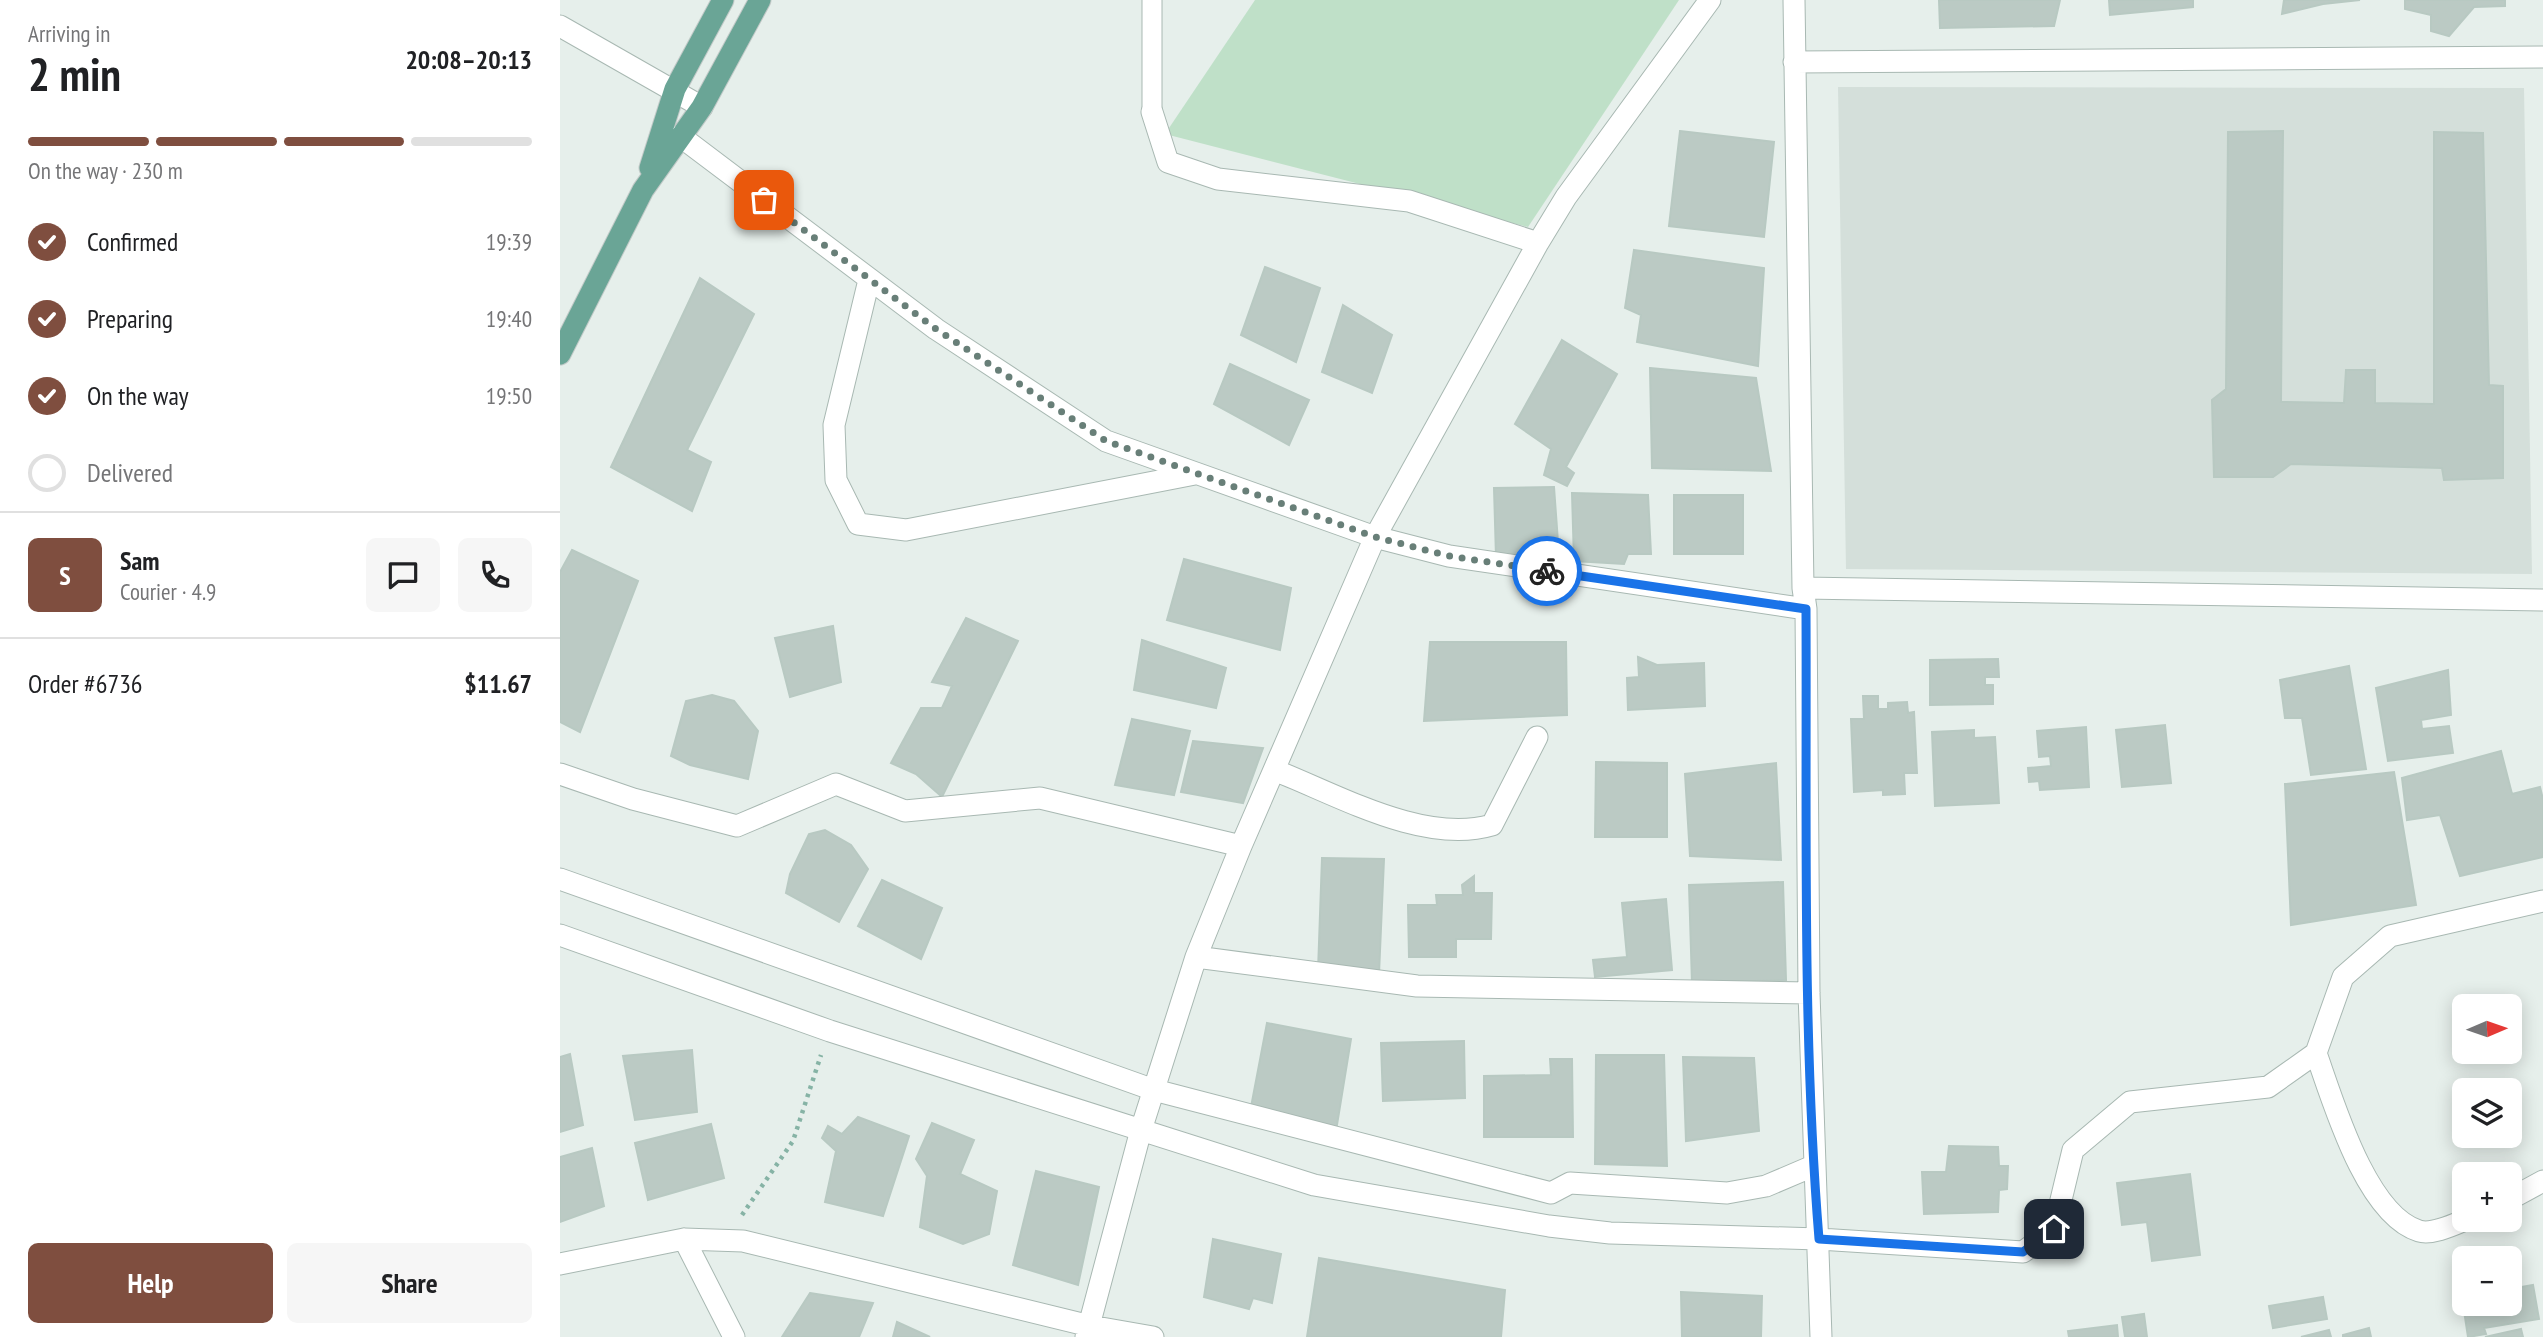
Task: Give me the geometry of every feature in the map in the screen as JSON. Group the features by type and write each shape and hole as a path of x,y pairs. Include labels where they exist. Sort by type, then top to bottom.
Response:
{"main road":[{"path":"643,190 675,89 723,0"},
{"path":"560,354 643,190 702,107 760,0"}],"street":[{"path":"1088,1331 1141,1130 1196,957 1241,846 1375,537 1566,197 1710,0"},
{"path":"1794,0 1805,599 1808,993 1821,1337"},
{"path":"560,26 675,89 702,107"},
{"path":"1794,62 2543,57"},
{"path":"1152,112 1168,162 1219,179 1409,201 1538,243"},
{"path":"680,136 936,329 1106,441 1375,537 1449,556 1805,599 2543,600"},
{"path":"869,280 834,425 836,480 858,524 906,530 1197,473"},
{"path":"1274,770 1420,828 1469,832 1492,825 1538,737"},
{"path":"560,774 634,799 737,826 835,784 905,811 1040,798 1241,846"},
{"path":"560,879 1154,1090 1551,1193 1570,1183 1727,1193 1766,1186 1813,1166"},
{"path":"560,935 830,1031 1314,1185 1549,1226 1610,1233 1819,1239 2023,1252 2054,1229 2073,1150 2130,1102 2268,1087 2316,1054 2343,977 2390,936 2543,901"},
{"path":"1196,957 1417,986 1808,993"},
{"path":"2316,1054 2348,1146 2390,1213 2420,1231 2452,1225"},
{"path":"2522,1192 2543,1181"},
{"path":"684,1239 734,1337"},
{"path":"560,1264 684,1239 743,1241 1088,1331 1153,1337"}],"lane":[{"path":"1152,0 1152,112"}],"path":[{"path":"743,1241 742,1216 793,1141 830,1031"}],"shaded area":[{"path":"1838,87 2524,88 2532,574 1846,569"}],"green space":[{"path":"1255,0 1679,0 1528,227 1165,134"}],"building":[{"path":"1939,0 2060,0 2054,26 1940,28"},
{"path":"2109,0 2193,0 2193,7 2110,15"},
{"path":"2284,0 2360,0 2323,4 2282,14"},
{"path":"2405,0 2505,0 2505,6 2474,7 2449,36 2431,31 2431,15 2405,9"},
{"path":"1680,131 1774,142 1764,237 1669,226"},
{"path":"2283,131 2281,402 2344,403 2346,370 2375,370 2375,403 2434,404 2434,132 2483,133 2489,385 2503,386 2503,478 2444,480 2442,468 2291,464 2273,477 2214,477 2212,400 2226,389 2228,132"},
{"path":"1634,250 1764,268 1758,366 1637,342 1641,315 1625,308"},
{"path":"1265,267 1320,288 1296,362 1241,335"},
{"path":"700,278 754,314 687,450 711,462 692,511 611,467"},
{"path":"1343,305 1392,335 1372,393 1322,372"},
{"path":"1562,340 1617,374 1566,467 1574,473 1567,486 1544,475 1551,449 1515,424"},
{"path":"1230,364 1309,400 1289,445 1214,404"},
{"path":"1650,368 1756,378 1771,471 1652,468"},
{"path":"1554,487 1559,556 1496,557 1494,488"},
{"path":"1572,493 1648,495 1651,554 1628,554 1624,564 1574,561"},
{"path":"1674,495 1743,495 1743,554 1674,554"},
{"path":"572,550 638,581 580,732 560,722 560,572"},
{"path":"1184,559 1291,588 1280,650 1167,620"},
{"path":"966,618 1018,641 942,797 916,774 891,763 921,708 942,708 952,686 932,682"},
{"path":"833,626 841,682 790,697 775,638"},
{"path":"1142,640 1226,668 1216,708 1134,690"},
{"path":"1430,642 1566,642 1567,715 1424,721"},
{"path":"1638,657 1657,665 1704,663 1705,706 1628,710 1627,678 1639,677"},
{"path":"1998,659 1999,677 1985,677 1985,685 1993,685 1993,704 1930,705 1930,660"},
{"path":"2349,666 2366,769 2311,775 2302,718 2285,718 2280,680"},
{"path":"2448,670 2451,715 2421,720 2422,729 2449,726 2453,753 2388,761 2376,688"},
{"path":"712,695 734,701 758,731 748,779 690,765 671,756 686,701"},
{"path":"1863,696 1878,696 1878,709 1888,709 1888,703 1907,702 1908,713 1914,712 1917,773 1904,773 1905,794 1883,795 1883,790 1854,792 1851,719 1864,719"},
{"path":"1132,719 1190,731 1174,795 1115,785"},
{"path":"2165,725 2171,783 2122,787 2116,730"},
{"path":"2086,727 2089,787 2040,790 2039,781 2029,782 2028,768 2051,766 2050,756 2039,757 2037,731"},
{"path":"1974,730 1974,738 1995,737 1999,803 1935,806 1932,732"},
{"path":"1193,741 1263,748 1243,803 1181,792"},
{"path":"2501,751 2512,794 2540,787 2543,799 2543,857 2460,876 2440,815 2407,820 2402,778"},
{"path":"1596,762 1667,763 1667,837 1595,837"},
{"path":"1776,763 1781,860 1690,856 1685,774"},
{"path":"2394,772 2416,905 2291,925 2285,784"},
{"path":"825,830 851,845 868,869 839,922 786,893 790,874 809,834"},
{"path":"1322,858 1384,859 1379,974 1318,971"},
{"path":"1474,876 1474,893 1492,893 1491,939 1456,939 1456,957 1409,957 1408,905 1437,905 1436,895 1463,895 1462,885"},
{"path":"882,880 942,908 921,959 858,926"},
{"path":"1783,882 1786,980 1692,983 1689,885"},
{"path":"1666,899 1672,970 1595,977 1593,960 1627,957 1622,903"},
{"path":"1267,1023 1351,1039 1336,1131 1251,1107"},
{"path":"1464,1041 1465,1098 1383,1101 1381,1043"},
{"path":"692,1050 697,1112 635,1120 623,1056"},
{"path":"570,1054 583,1125 560,1132 560,1057"},
{"path":"1596,1055 1664,1055 1667,1166 1595,1164"},
{"path":"1683,1057 1754,1058 1759,1131 1686,1141"},
{"path":"1550,1059 1572,1059 1573,1137 1484,1137 1484,1076 1551,1075"},
{"path":"858,1117 909,1136 883,1216 825,1202 836,1151 822,1138 828,1126 842,1134"},
{"path":"932,1123 974,1140 960,1174 997,1191 989,1234 963,1244 920,1227 927,1176 916,1159"},
{"path":"711,1124 724,1178 648,1200 635,1143"},
{"path":"1949,1146 1998,1147 1999,1166 2008,1166 2007,1189 1999,1190 1998,1212 1924,1214 1922,1172 1946,1172"},
{"path":"592,1148 604,1206 560,1222 560,1157"},
{"path":"1036,1171 1099,1187 1078,1285 1013,1265"},
{"path":"2190,1174 2200,1255 2152,1261 2147,1222 2122,1225 2117,1183"},
{"path":"1213,1239 1281,1254 1272,1303 1253,1298 1249,1309 1204,1297"},
{"path":"1319,1258 1505,1290 1501,1337 1307,1337"},
{"path":"2533,1285 2539,1319 2484,1328 2486,1334 2468,1337 2465,1316 2522,1316 2522,1287"},
{"path":"1681,1292 1762,1296 1761,1337 1682,1337"},
{"path":"810,1293 873,1303 859,1337 782,1337"},
{"path":"2323,1297 2327,1319 2273,1328 2269,1306"},
{"path":"2144,1314 2147,1337 2125,1337 2122,1317"},
{"path":"897,1322 930,1337 893,1337"},
{"path":"2117,1325 2118,1337 2069,1337 2068,1331"},
{"path":"2369,1328 2371,1337 2343,1337 2343,1335"},
{"path":"2521,1329 2523,1337 2485,1337"},
{"path":"2329,1330 2331,1337 2301,1337"}],"way so far":[{"path":"764,200 936,329 1106,441 1375,537 1449,556 1547,571"}],"route":[{"path":"1547,571 1806,609 1808,993 1813,1166 1819,1239 2023,1252 2054,1229"}]}
